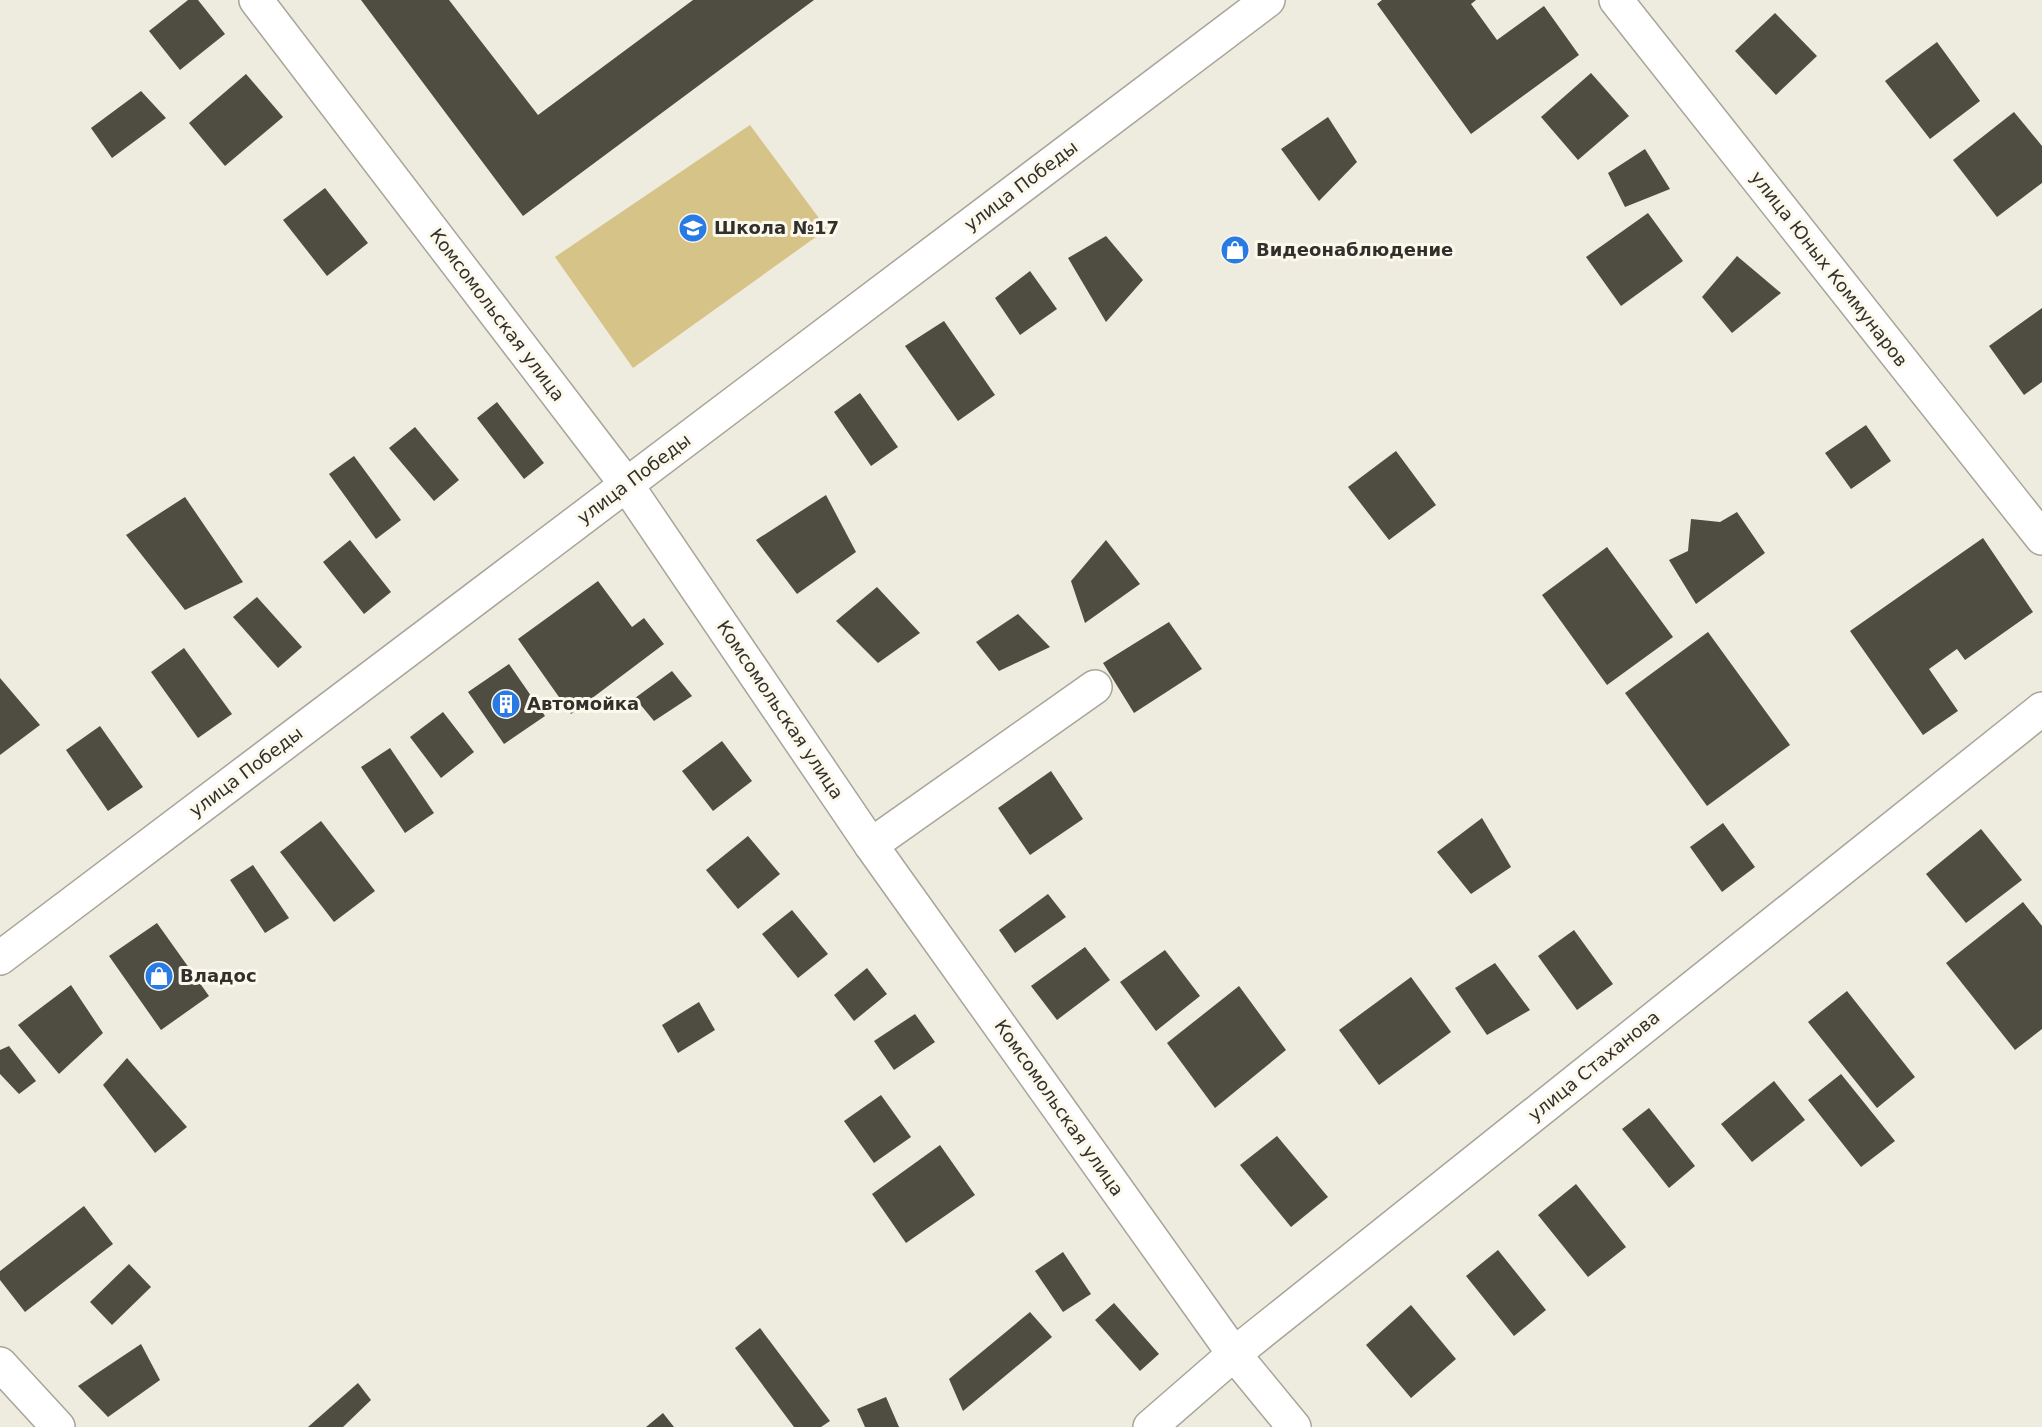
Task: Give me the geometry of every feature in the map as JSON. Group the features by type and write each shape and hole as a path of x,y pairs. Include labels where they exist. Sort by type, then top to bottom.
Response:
{"street":[{"name":"Комсомольская улица","path":"256,0 626,484 871,844 1234,1354 1294,1427"},
{"name":"улица Победы","path":"0,958 1268,0"},
{"name":"улица Юных Коммунаров","path":"1616,0 2042,538"},
{"path":"871,844 1095,687"},
{"name":"улица Стаханова","path":"1150,1427 1234,1354 2042,709"},
{"path":"0,1364 58,1427"}],"shaded area":[{"path":"750,125 827,229 633,368 555,257"}],"building":[{"path":"188,0 198,0 225,34 180,70 149,31"},
{"path":"361,0 449,0 538,115 693,0 814,0 523,216"},
{"path":"1382,0 1476,0 1471,4 1497,40 1544,6 1579,55 1471,134 1377,4"},
{"path":"1775,13 1817,56 1776,95 1735,51"},
{"path":"1937,42 1980,101 1930,139 1885,81"},
{"path":"1591,73 1629,116 1578,160 1541,117"},
{"path":"246,74 283,117 225,166 189,123"},
{"path":"141,91 166,118 112,158 91,128"},
{"path":"2014,112 2042,146 2042,183 1997,217 1953,160"},
{"path":"1328,117 1357,162 1319,201 1281,149"},
{"path":"1645,149 1670,189 1625,207 1608,173"},
{"path":"325,188 368,243 327,276 283,220"},
{"path":"1648,213 1683,261 1621,306 1586,257"},
{"path":"1106,236 1143,280 1106,322 1068,258"},
{"path":"1737,256 1781,293 1732,333 1702,297"},
{"path":"1030,271 1057,309 1020,335 995,298"},
{"path":"2042,308 2042,382 2024,395 1989,346"},
{"path":"944,321 995,395 958,421 905,346"},
{"path":"860,393 898,447 871,466 834,412"},
{"path":"497,402 544,463 524,479 477,418"},
{"path":"1866,425 1891,461 1851,489 1825,453"},
{"path":"415,427 459,480 434,501 389,448"},
{"path":"1396,451 1436,505 1389,540 1348,487"},
{"path":"354,456 401,520 376,539 329,474"},
{"path":"826,495 856,552 797,594 756,540"},
{"path":"185,497 243,582 185,610 126,535"},
{"path":"1737,512 1765,553 1696,604 1669,560 1688,551 1691,519 1720,522"},
{"path":"1983,538 2033,612 1965,660 1957,649 1929,669 1958,711 1923,735 1850,631"},
{"path":"350,540 391,592 364,614 323,562"},
{"path":"1106,540 1140,584 1085,623 1071,581"},
{"path":"1607,547 1673,637 1607,685 1542,595"},
{"path":"598,581 632,627 644,618 664,644 571,714 518,639"},
{"path":"877,587 920,633 878,663 836,621"},
{"path":"257,597 302,647 278,668 233,617"},
{"path":"1018,614 1050,647 999,671 976,642"},
{"path":"1169,622 1202,669 1134,713 1103,663"},
{"path":"1708,632 1790,745 1707,806 1625,693"},
{"path":"184,648 232,714 198,738 151,672"},
{"name":"Автомойка","path":"509,664 545,716 504,744 468,692"},
{"path":"672,671 692,696 654,721 635,698"},
{"path":"0,678 40,725 0,755"},
{"path":"443,712 474,752 441,778 410,737"},
{"path":"100,726 143,787 108,811 66,750"},
{"path":"722,741 752,781 713,811 682,771"},
{"path":"390,748 434,813 405,833 361,767"},
{"path":"1051,771 1083,819 1030,855 998,808"},
{"path":"1482,818 1511,867 1471,894 1437,852"},
{"path":"321,821 375,891 334,922 280,852"},
{"path":"1723,823 1755,867 1722,892 1690,847"},
{"path":"1981,829 2022,880 1966,923 1926,874"},
{"path":"748,836 780,874 738,909 706,870"},
{"path":"253,865 289,918 265,933 230,880"},
{"path":"1048,894 1066,917 1015,953 999,930"},
{"path":"2023,902 2042,926 2042,1029 2015,1050 1946,963"},
{"path":"792,910 828,954 798,978 762,934"},
{"name":"Владос","path":"157,923 209,996 161,1030 109,956"},
{"path":"1574,930 1613,984 1577,1010 1538,956"},
{"path":"1085,947 1110,980 1057,1020 1031,986"},
{"path":"1165,950 1200,996 1156,1031 1120,982"},
{"path":"1495,963 1530,1010 1487,1035 1455,988"},
{"path":"867,968 887,994 854,1021 834,995"},
{"path":"1411,977 1451,1032 1379,1085 1339,1030"},
{"path":"71,985 103,1033 59,1074 18,1025"},
{"path":"1239,986 1286,1050 1215,1108 1167,1043"},
{"path":"1847,991 1915,1077 1877,1108 1808,1022"},
{"path":"699,1002 715,1030 678,1053 662,1025"},
{"path":"915,1014 935,1042 894,1070 874,1041"},
{"path":"9,1046 36,1081 19,1094 0,1074 0,1050"},
{"path":"127,1058 187,1127 155,1153 103,1085"},
{"path":"1841,1074 1895,1141 1861,1167 1808,1100"},
{"path":"1774,1081 1805,1120 1752,1162 1721,1124"},
{"path":"881,1095 911,1137 874,1163 844,1121"},
{"path":"1649,1108 1695,1166 1669,1188 1622,1129"},
{"path":"1277,1136 1328,1197 1291,1227 1240,1165"},
{"path":"940,1145 975,1195 906,1243 872,1194"},
{"path":"1576,1184 1626,1247 1588,1277 1538,1215"},
{"path":"84,1206 113,1244 25,1312 0,1280 0,1271"},
{"path":"1498,1250 1546,1310 1514,1336 1466,1276"},
{"path":"1063,1252 1091,1294 1063,1312 1035,1271"},
{"path":"129,1264 151,1287 112,1325 90,1302"},
{"path":"1114,1303 1159,1354 1140,1371 1095,1320"},
{"path":"1411,1305 1456,1359 1411,1398 1366,1345"},
{"path":"1030,1312 1052,1337 963,1411 949,1379"},
{"path":"760,1328 830,1421 821,1427 794,1427 735,1348"},
{"path":"141,1344 160,1380 108,1417 78,1386"},
{"path":"358,1383 371,1400 343,1427 308,1427"},
{"path":"886,1397 899,1427 865,1427 857,1409"},
{"path":"663,1413 674,1427 646,1427"}],"place":[{"name":"Школа №17","path":"693,228"},
{"name":"Видеонаблюдение","path":"1235,250"},
{"name":"Автомойка","path":"506,704"},
{"name":"Владос","path":"159,976"}]}
